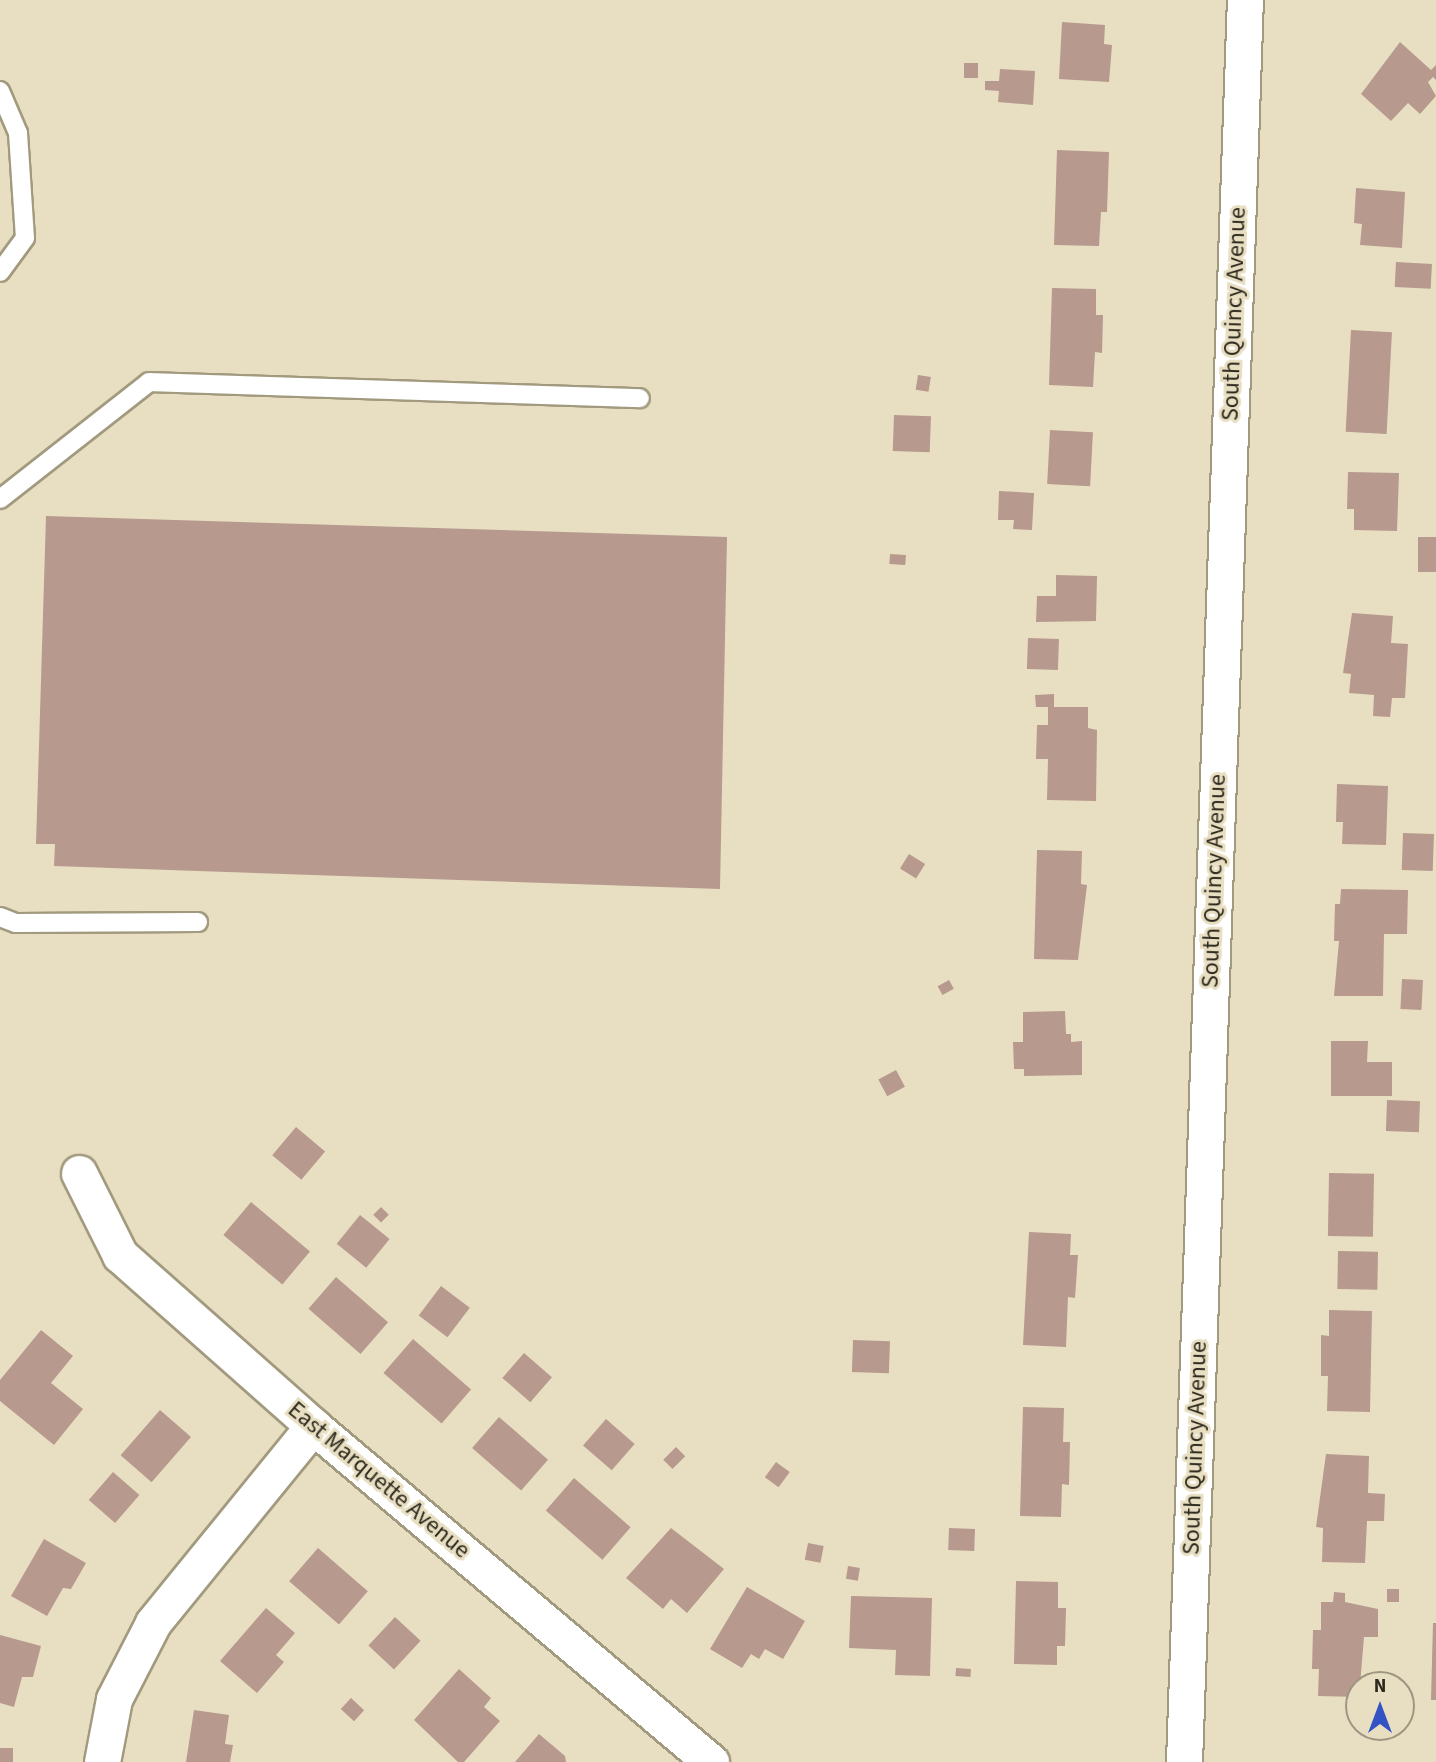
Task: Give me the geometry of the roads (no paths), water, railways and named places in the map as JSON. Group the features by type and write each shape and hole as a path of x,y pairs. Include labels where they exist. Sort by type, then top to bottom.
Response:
{"street":[{"name":"South Quincy Avenue","path":"1184,1762 1245,0"},
{"name":"East Marquette Avenue","path":"79,1173 120,1255 313,1426 711,1762"},
{"path":"102,1762 114,1699 153,1623 313,1426"}],"lane":[{"path":"0,91 18,133 25,238 0,272"},
{"path":"0,499 149,382 640,398"},
{"path":"0,917 16,923 198,922"}]}
